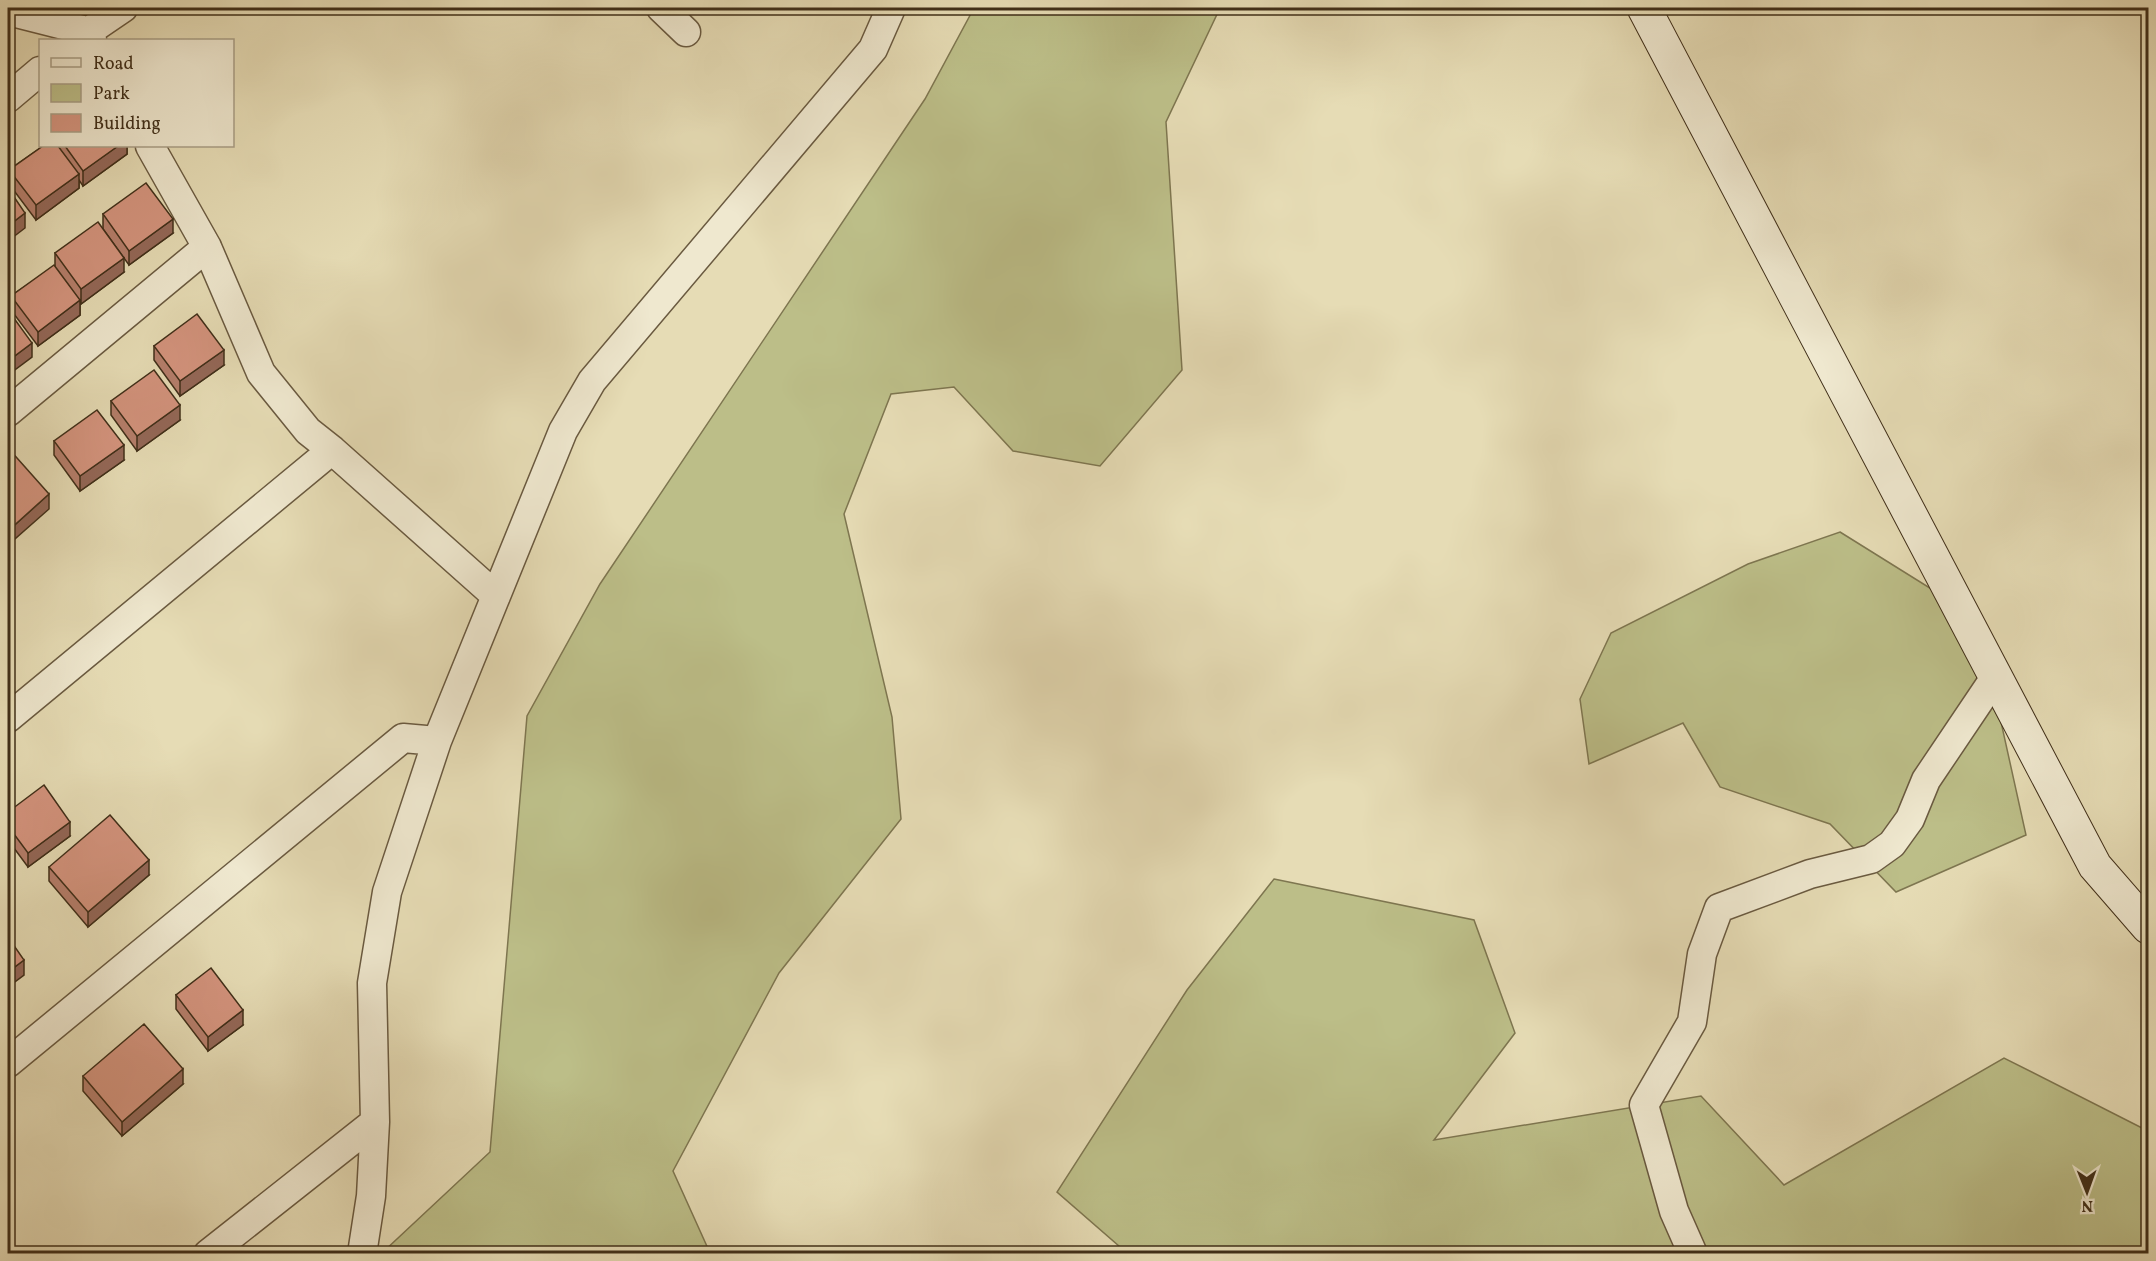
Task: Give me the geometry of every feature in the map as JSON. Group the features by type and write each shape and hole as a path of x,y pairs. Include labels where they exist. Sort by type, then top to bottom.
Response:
{"street":[{"path":"8,11 85,38 123,8"},
{"path":"661,8 686,32"},
{"path":"362,1254 371,1196 375,1122 372,983 387,892 437,741 563,431 592,381 873,49 891,8"},
{"path":"1644,8 2095,866 2148,927"},
{"path":"8,98 39,71"},
{"path":"151,147 207,247 261,374 308,431 496,596"},
{"path":"8,412 207,247"},
{"path":"8,718 332,450"},
{"path":"1693,1254 1674,1211 1644,1105 1692,1022 1702,954 1719,908 1810,874 1871,859 1892,844 1910,819 1926,780 1996,676"},
{"path":"8,1063 403,738 437,741"},
{"path":"208,1254 375,1122"}],"green space":[{"path":"974,8 1220,8 1166,122 1182,370 1100,466 1013,451 954,387 891,394 844,514 892,717 901,819 779,973 673,1171 710,1253 382,1253 490,1152 527,716 600,584 925,99"},
{"path":"1840,532 1978,618 2026,835 1896,892 1830,824 1720,787 1683,723 1589,764 1580,699 1611,633 1748,564"},
{"path":"1274,879 1474,920 1515,1033 1434,1140 1701,1096 1784,1185 2004,1058 2148,1131 2148,1253 1127,1253 1057,1192 1187,990"}],"building":[{"path":"42,147 59,147 79,174 36,205 9,170"},
{"path":"66,147 117,147 83,171"},
{"path":"146,183 173,219 129,251 103,214"},
{"path":"8,188 25,213 8,226"},
{"path":"98,222 124,258 81,289 55,253"},
{"path":"54,265 80,300 38,332 11,296"},
{"path":"8,310 32,343 8,361"},
{"path":"197,314 224,350 180,381 154,346"},
{"path":"154,370 180,405 137,436 111,401"},
{"path":"97,410 124,445 80,476 54,441"},
{"path":"9,449 49,494 8,531 8,451"},
{"path":"44,785 70,822 28,853 8,826 8,812"},
{"path":"110,815 149,860 88,912 49,867"},
{"path":"8,937 24,960 8,972"},
{"path":"211,968 243,1010 208,1037 176,995"},
{"path":"144,1024 183,1069 122,1122 83,1076"}]}
